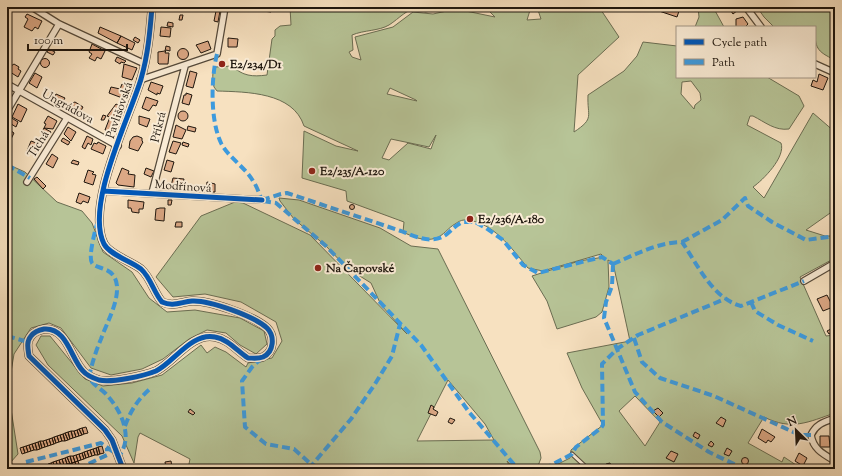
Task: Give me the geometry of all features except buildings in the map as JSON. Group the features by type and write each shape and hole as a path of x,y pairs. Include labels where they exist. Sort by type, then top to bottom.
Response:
{"street":[{"path":"32,7 59,24 145,64"},
{"name":"Pavlišovská","path":"123,469 112,440 105,430 29,356 28,342 32,335 39,330 54,330 68,346 82,370 89,377 100,380 118,379 156,371 186,348 204,338 213,336 222,339 248,358 263,357 269,352 272,346 272,337 268,329 259,322 219,305 206,301 191,301 173,306 162,302 144,272 107,248 102,239 99,218 106,177 118,146 145,64 152,7"},
{"path":"140,80 217,54 225,7"},
{"path":"746,7 760,26"},
{"path":"7,112 18,91 59,24"},
{"path":"816,64 835,73"},
{"name":"Příkrá","path":"152,193 185,66"},
{"name":"Ungrádova","path":"7,84 118,146"},
{"name":"Tichá","path":"27,182 67,118"},
{"name":"Modřínová","path":"103,191 262,200"},
{"path":"804,281 835,263"},
{"path":"835,418 820,423 814,428 811,435 815,447 821,454 835,461"}],"lane":[{"path":"572,454 588,469"}],"green space":[{"path":"290,7 483,7 479,9 454,8 425,12 419,8 414,9 410,10 385,27 352,35 353,50 349,52 352,57 361,60 355,37 393,27 413,12 433,14 456,9 495,17 485,7 531,7 527,20 541,19 537,7 599,7 619,37 578,75 574,132 587,120 589,113 588,95 624,71 637,56 643,42 676,46 676,78 769,78 799,96 804,106 789,129 779,129 753,116 750,116 747,125 781,143 782,149 773,168 753,187 764,198 813,113 835,132 835,208 834,205 833,211 806,230 825,236 835,236 835,258 800,277 826,336 835,335 835,413 800,424 783,424 764,417 748,443 782,462 784,457 802,469 640,469 633,464 629,469 548,469 570,458 571,450 603,425 582,388 567,353 630,341 613,263 608,260 609,287 602,312 596,317 557,329 547,301 532,276 579,261 604,257 601,254 543,271 528,268 508,244 492,230 474,221 460,221 439,237 432,239 411,236 403,232 404,222 347,201 346,191 302,178 304,131 336,146 358,151 304,126 298,115 290,106 280,100 268,96 242,92 217,91 214,87 213,71 216,67 232,66 244,74 257,76 267,75 272,39 275,36 275,30 280,26 291,25","holes":["691,81 700,93 701,100 695,105 694,109 681,94 682,82","390,88 416,100 417,101 387,94","436,135 431,149 408,143 389,160 382,158 391,139 429,147","635,396 660,422 645,446 619,411"]},
{"path":"698,7 713,7 723,26 695,26 699,17"},
{"path":"757,7 835,7 835,60 824,54 818,48 816,44 816,26 773,26"},
{"path":"7,164 25,172 57,202 82,211 92,223 103,252 132,272 149,298 167,312 195,310 240,318 264,331 267,344 256,354 240,345 226,333 207,330 189,339 163,359 142,369 111,375 91,368 61,328 49,323 31,328 14,354 8,390 18,454 10,463 12,469 7,469"},
{"path":"279,198 299,200 380,228 411,246 438,249 540,452 541,458 538,466 530,469 521,469 513,466 507,461 511,469 435,469 434,467 188,469 190,459 140,433 134,463 122,436 48,365 36,345 41,336 50,336 85,379 103,386 132,383 162,375 201,345 207,353 215,347 226,352 246,367 248,363 272,358 282,341 276,322 241,302 205,294 173,297 156,277 201,216 235,202 243,203 310,235 407,334 381,305 371,283 347,268 326,246 294,219","holes":["448,380 485,424 494,440 417,441"]}],"marked path":[{"path":"217,54 213,87 213,111 217,134 224,148 250,176 262,200"},
{"path":"7,166 30,178"},
{"path":"262,200 287,193 424,239 436,239 447,234 463,222 475,222 503,240 523,265 538,273 602,257 613,264"},
{"path":"682,242 722,220 745,198 748,206 772,222 806,240 835,236"},
{"path":"263,201 276,203 326,246 421,345 469,412 518,469"},
{"path":"26,462 101,443 119,456 123,449 125,432 121,416 111,400 92,382 89,377 91,367 114,306 117,293 116,280 113,275 110,272 94,265 91,260 92,244 97,224"},
{"path":"613,264 664,244 682,242 700,270 714,288 722,296 741,306 804,281"},
{"path":"613,264 612,286 606,302 604,318 635,392 662,422 709,452 744,469"},
{"path":"544,469 572,454 576,447 603,425 602,364 617,349 638,335 725,299"},
{"path":"751,302 755,311 778,325 813,341"},
{"path":"315,469 312,465 351,419 392,356 400,324"},
{"path":"7,336 28,342"},
{"path":"634,338 642,362 660,378 714,396 800,435 811,435"},
{"path":"262,358 252,367 242,381 245,427 266,444 294,449 312,465"},
{"path":"125,426 135,405 151,388"},
{"path":"78,469 107,455 107,448"},
{"path":"370,469 401,469"}],"cycle path":[{"path":"123,469 112,440 105,430 29,356 29,338 34,333 44,329 52,330 58,333 68,345 79,366 85,373 92,378 104,381 144,375 156,371 163,367 191,343 207,337 215,337 224,340 248,358 257,358 267,355 272,344 270,331 261,323 242,314 200,301 173,304 162,302 141,269 116,255 104,244 100,227 100,207 104,185 141,79 147,52 152,7"},
{"path":"103,191 262,200"}],"place":[{"name":"E2/234/D1","path":"222,64"},
{"name":"E2/235/A-120","path":"312,171"},
{"name":"E2/236/A-180","path":"470,219"},
{"name":"Na Čapovské","path":"318,268"}]}
